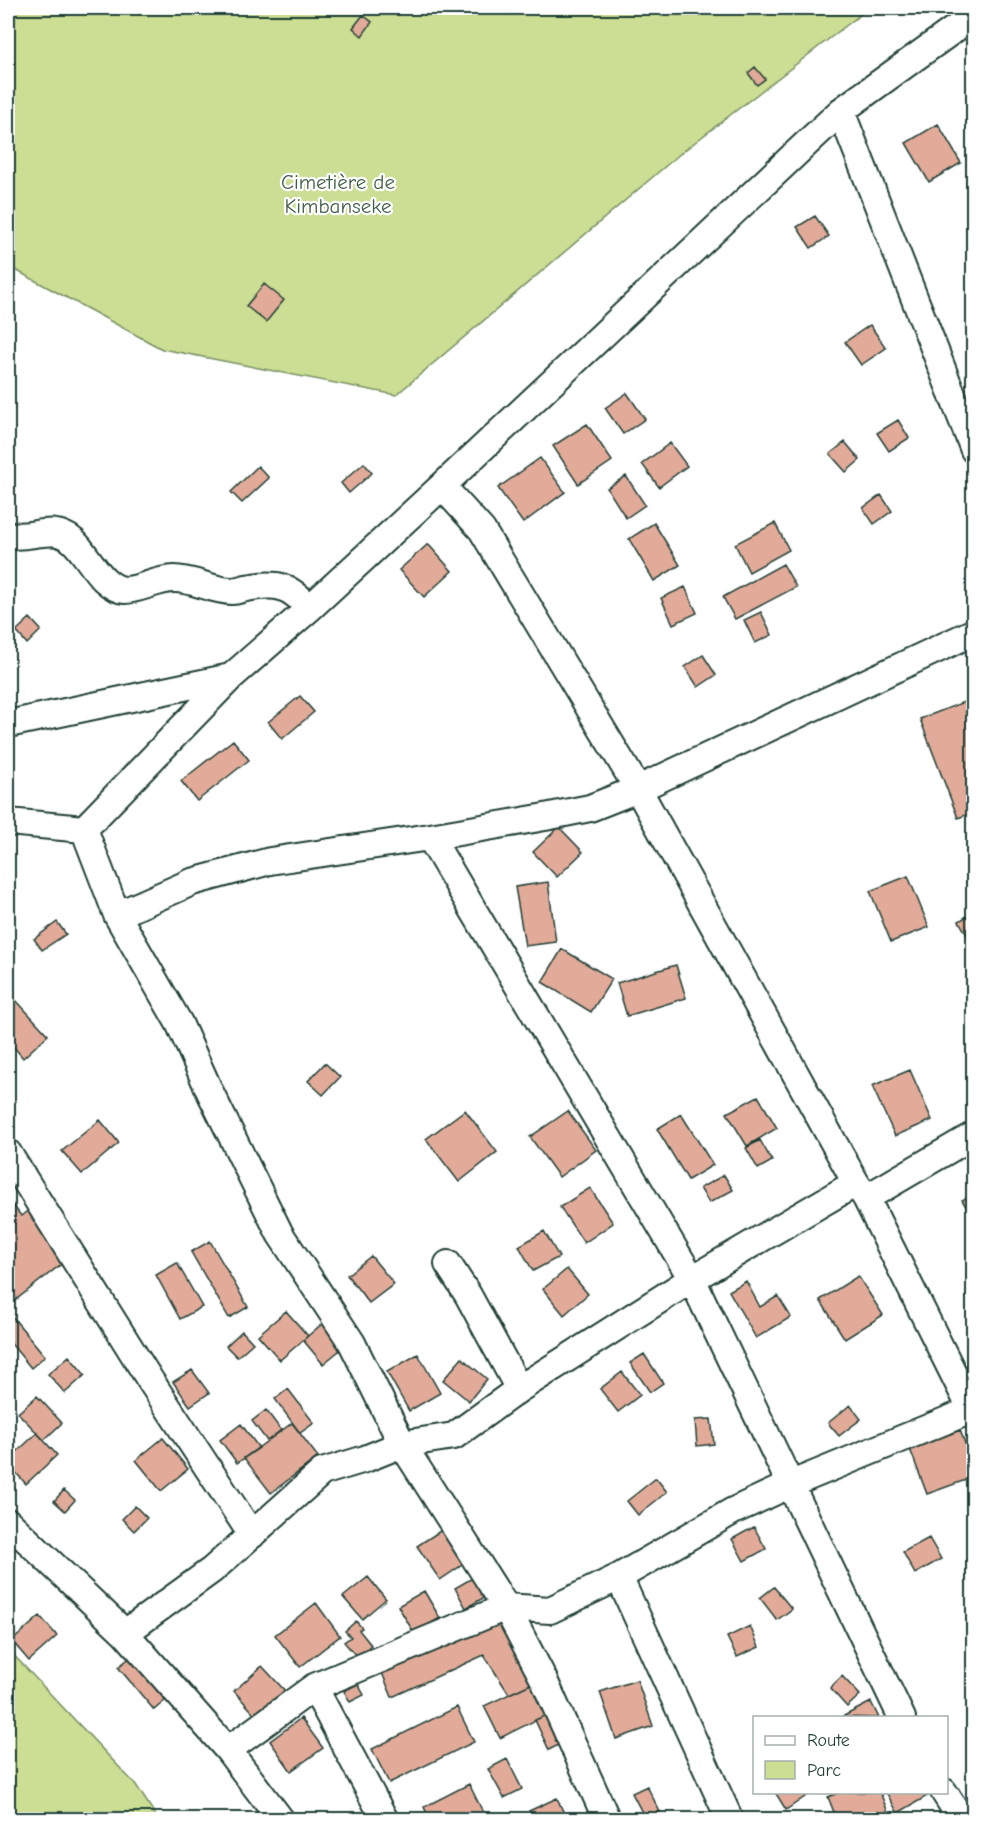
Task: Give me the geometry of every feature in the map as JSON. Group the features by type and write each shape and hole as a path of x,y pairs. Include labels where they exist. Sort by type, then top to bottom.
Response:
{"street":[{"path":"84,829 231,676 310,608 442,486 841,111 974,15"},
{"path":"841,111 974,450"},
{"path":"228,1750 314,1687 506,1607 550,1610 619,1577 733,1511 789,1485 973,1412 861,1190 638,789 482,530 442,486"},
{"path":"8,535 15,537 48,531 61,533 73,541 97,572 111,584 125,590 174,579 233,591 248,587 283,586 295,592 310,608"},
{"path":"117,915 192,882 270,861 430,837 590,808 638,789 974,632"},
{"path":"8,724 231,676"},
{"path":"8,822 84,829"},
{"path":"84,829 117,915 179,1023 210,1092 280,1234 352,1343 402,1444 506,1607 543,1678 607,1820"},
{"path":"430,837 692,1279 901,1716"},
{"path":"124,1633 212,1570 322,1472 365,1459 402,1444 454,1436 519,1389 692,1279 861,1190 974,1136"},
{"path":"8,1153 150,1380 252,1535"},
{"path":"448,1264 468,1295 519,1389"},
{"path":"8,1522 124,1633 228,1750 281,1820"},
{"path":"619,1577 730,1820"},
{"path":"314,1687 386,1820"},
{"path":"945,1794 962,1820"}],"green space":[{"name":"Cimetière de Kimbanseke","path":"8,8 869,8 681,153 396,395 162,349 8,266"},
{"path":"8,1649 136,1785 158,1819 8,1819"}],"building":[{"path":"363,15 372,22 362,36 353,28"},
{"path":"755,67 765,79 757,85 748,73"},
{"path":"938,124 961,163 929,182 906,143"},
{"path":"815,216 829,236 811,248 797,227"},
{"path":"264,284 284,300 266,322 246,306"},
{"path":"870,325 886,348 861,365 845,342"},
{"path":"627,393 645,419 623,434 605,408"},
{"path":"898,420 909,438 889,451 877,433"},
{"path":"587,424 612,461 578,484 553,446"},
{"path":"845,442 860,460 846,472 830,454"},
{"path":"670,443 687,466 659,487 642,464"},
{"path":"540,458 565,492 523,523 498,488"},
{"path":"364,463 372,473 349,493 341,483"},
{"path":"258,466 269,478 242,503 231,492"},
{"path":"626,476 645,505 626,518 607,488"},
{"path":"881,495 892,511 874,524 863,508"},
{"path":"654,523 680,565 654,581 629,539"},
{"path":"775,523 789,550 749,572 735,544"},
{"path":"428,544 452,571 424,597 399,570"},
{"path":"783,564 796,587 735,619 723,597"},
{"path":"685,587 697,613 673,624 661,598"},
{"path":"761,612 772,635 755,643 744,620"},
{"path":"30,618 41,630 27,644 16,631"},
{"path":"703,655 716,675 698,687 685,667"},
{"path":"300,696 314,712 282,739 268,722"},
{"path":"974,698 974,812 958,818 920,719"},
{"path":"233,740 249,760 197,801 181,781"},
{"path":"559,827 583,852 557,877 533,852"},
{"path":"908,876 929,927 891,942 870,891"},
{"path":"548,882 556,942 525,946 515,887"},
{"path":"974,912 974,947 959,921"},
{"path":"57,922 66,934 42,950 34,939"},
{"path":"562,949 612,979 591,1012 542,982"},
{"path":"676,965 686,998 627,1016 617,983"},
{"path":"14,998 48,1035 23,1058 8,1040 8,1004"},
{"path":"325,1063 340,1077 323,1095 308,1081"},
{"path":"910,1070 932,1120 895,1136 872,1086"},
{"path":"758,1096 777,1128 747,1146 727,1113"},
{"path":"465,1110 497,1152 459,1182 426,1139"},
{"path":"568,1111 596,1150 559,1177 530,1137"},
{"path":"681,1114 713,1165 688,1180 657,1129"},
{"path":"100,1120 119,1143 82,1174 62,1151"},
{"path":"760,1140 772,1161 758,1169 746,1148"},
{"path":"724,1175 733,1190 709,1203 700,1188"},
{"path":"590,1188 613,1223 584,1243 560,1207"},
{"path":"974,1194 974,1220 962,1200"},
{"path":"8,1198 21,1216 31,1208 69,1258 8,1306"},
{"path":"544,1231 559,1257 533,1271 519,1246"},
{"path":"210,1241 248,1307 229,1318 191,1252"},
{"path":"371,1256 394,1284 369,1303 347,1275"},
{"path":"177,1263 202,1307 180,1319 156,1275"},
{"path":"567,1269 588,1294 564,1315 543,1289"},
{"path":"858,1276 883,1315 845,1339 820,1300"},
{"path":"746,1281 760,1307 778,1296 791,1317 756,1338 729,1291"},
{"path":"286,1311 308,1336 280,1360 258,1335"},
{"path":"10,1314 45,1356 31,1368 8,1340 8,1315"},
{"path":"329,1318 350,1342 323,1364 303,1340"},
{"path":"242,1331 253,1343 237,1357 226,1346"},
{"path":"418,1354 440,1393 409,1411 387,1372"},
{"path":"644,1354 663,1383 650,1392 630,1363"},
{"path":"69,1356 85,1375 65,1393 48,1374"},
{"path":"462,1358 487,1379 469,1401 443,1380"},
{"path":"192,1370 209,1393 190,1406 173,1382"},
{"path":"622,1372 640,1395 618,1412 600,1389"},
{"path":"288,1389 314,1423 300,1433 275,1399"},
{"path":"37,1396 62,1423 44,1440 18,1413"},
{"path":"850,1405 861,1419 839,1436 828,1423"},
{"path":"266,1410 281,1430 267,1441 252,1421"},
{"path":"711,1419 714,1444 697,1446 695,1420"},
{"path":"292,1423 318,1457 271,1493 244,1458"},
{"path":"241,1424 259,1448 237,1463 220,1440"},
{"path":"960,1430 974,1467 974,1477 927,1494 910,1449"},
{"path":"37,1433 57,1455 26,1484 8,1464 8,1460"},
{"path":"163,1438 188,1469 161,1491 136,1460"},
{"path":"656,1478 667,1492 638,1515 627,1501"},
{"path":"64,1490 75,1500 65,1511 54,1501"},
{"path":"135,1506 147,1518 134,1531 122,1519"},
{"path":"754,1527 766,1549 744,1561 732,1539"},
{"path":"443,1529 465,1563 440,1580 417,1546"},
{"path":"929,1538 941,1559 915,1574 903,1552"},
{"path":"368,1577 386,1599 362,1619 343,1597"},
{"path":"474,1577 485,1597 466,1608 455,1588"},
{"path":"774,1587 792,1609 777,1620 760,1598"},
{"path":"424,1591 440,1618 414,1633 398,1606"},
{"path":"316,1603 340,1636 300,1667 275,1635"},
{"path":"40,1616 57,1636 29,1661 12,1641"},
{"path":"500,1617 535,1682 509,1694 484,1655 392,1697 380,1668"},
{"path":"356,1621 362,1628 359,1630 371,1645 357,1657 344,1642 351,1637 345,1631"},
{"path":"750,1626 759,1647 737,1657 727,1637"},
{"path":"131,1657 167,1699 154,1710 118,1667"},
{"path":"262,1666 287,1693 259,1719 234,1691"},
{"path":"842,1676 860,1695 847,1707 830,1688"},
{"path":"637,1680 653,1726 616,1739 600,1692"},
{"path":"535,1682 550,1713 500,1738 484,1706"},
{"path":"358,1684 364,1695 350,1702 344,1691"},
{"path":"871,1702 878,1716 844,1716"},
{"path":"457,1707 474,1742 389,1783 372,1749"},
{"path":"550,1713 564,1742 549,1750 535,1720"},
{"path":"301,1718 323,1748 291,1771 270,1741"},
{"path":"507,1759 522,1789 504,1798 488,1769"},
{"path":"469,1784 487,1820 430,1820 424,1807"},
{"path":"647,1786 660,1812 646,1820 632,1793"},
{"path":"776,1794 809,1794 786,1810"},
{"path":"835,1794 881,1794 891,1820 861,1820 860,1818 837,1820 828,1797"},
{"path":"887,1794 931,1794 898,1813"},
{"path":"557,1798 567,1820 532,1820 529,1811"}]}
